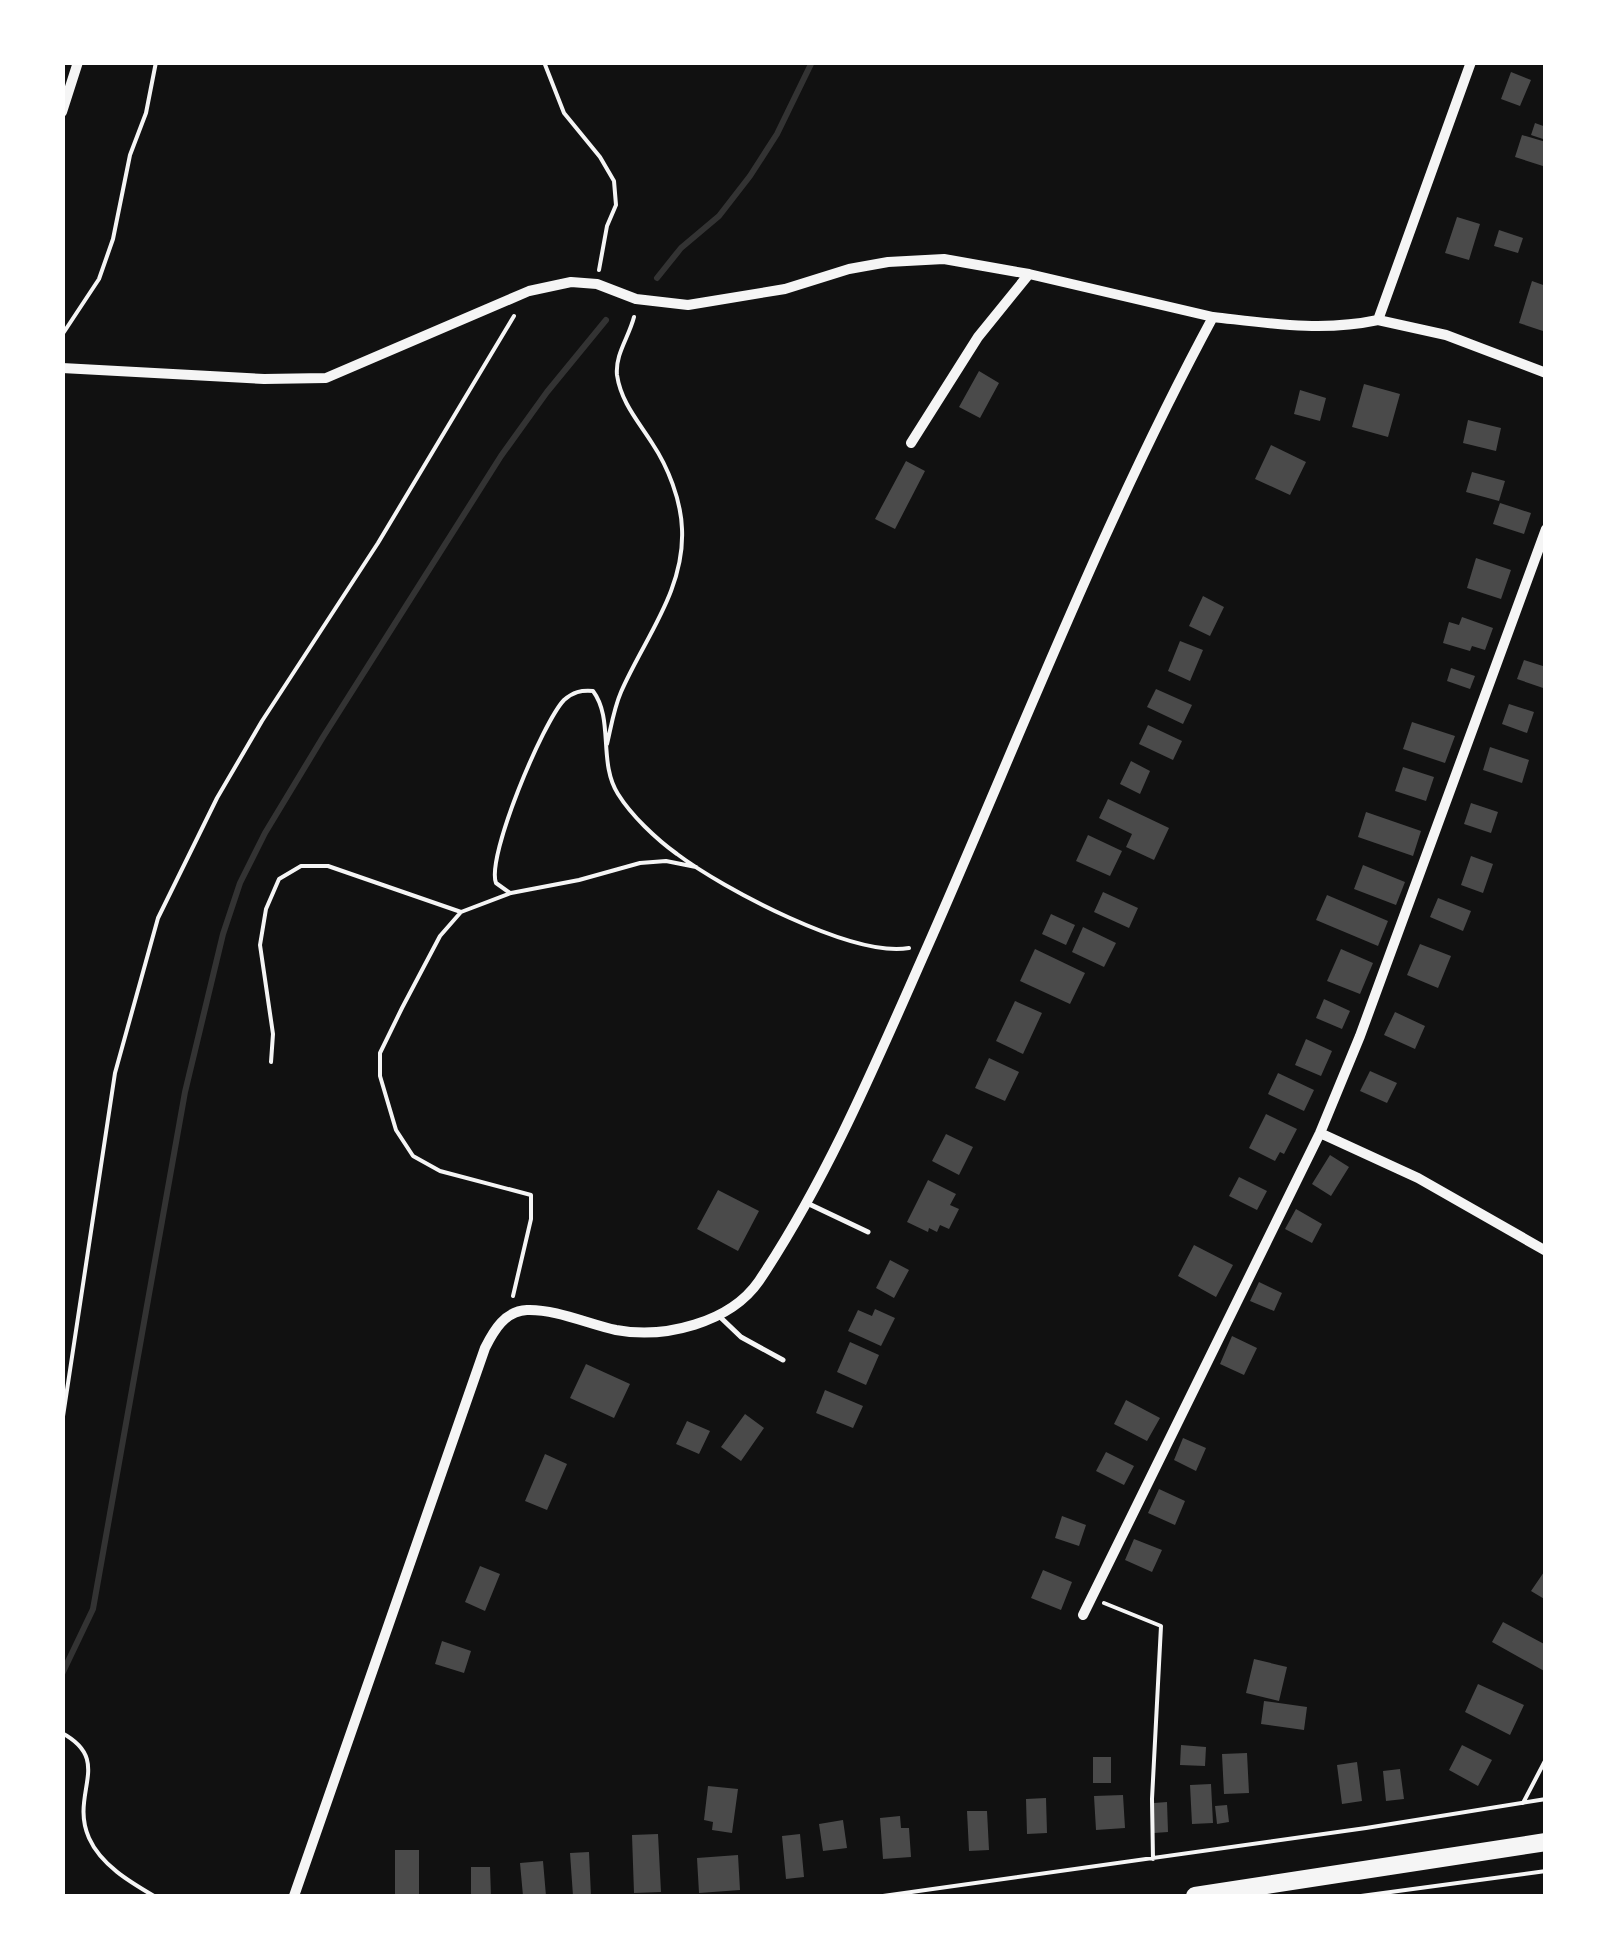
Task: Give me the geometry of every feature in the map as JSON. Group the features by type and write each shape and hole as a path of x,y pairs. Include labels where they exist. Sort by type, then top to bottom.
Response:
{"highway":[{"path":"1195,1896 1546,1842"}],"street":[{"path":"62,112 78,62"},
{"path":"1378,320 1472,62"},
{"path":"62,368 264,379 326,378 529,291 570,282 597,284 636,298 688,305 729,300 888,262 944,258 1213,317 1311,328 1378,320 1446,335 1546,373"},
{"path":"910,444 978,337 1029,274"},
{"path":"294,1896 484,1348 501,1322 526,1310 620,1330 648,1332 680,1328 718,1315 734,1306 756,1284 806,1202 882,1048 1113,518 1213,317"},
{"path":"1082,1615 1320,1134 1360,1036 1546,529"},
{"path":"1320,1134 1418,1178 1546,1251"}],"lane":[{"path":"806,1202 868,1232"},
{"path":"718,1315 741,1337 783,1360"}],"path":[{"path":"62,335 99,279 113,239 130,155 146,113 156,62"},
{"path":"544,62 564,113 614,181 616,205 607,226 597,284"},
{"path":"62,1423 115,1074 158,918 217,798 378,543 529,291"},
{"path":"606,749 620,694 672,589 681,547 680,516 670,479 653,444 634,418 618,375 618,358 632,328 632,304 636,298"},
{"path":"511,893 501,889 492,875 502,836 549,722 564,701 581,690 593,690 598,698 608,772 618,794 675,853 739,894 834,935 903,950 928,944"},
{"path":"501,1322 514,1296 531,1219 530,1195 440,1171 413,1156 396,1130 380,1076 380,1053 440,936 462,912 511,893 640,864 666,861 696,867"},
{"path":"271,1062 273,1034 260,945 266,909 280,878 300,866 328,866 462,912"},
{"path":"1091,1598 1161,1626 1152,1782 1153,1859"},
{"path":"62,1732 80,1742 91,1766 81,1802 90,1839 116,1872 154,1896"},
{"path":"1523,1803 1546,1759"},
{"path":"882,1896 1546,1799"},
{"path":"1361,1896 1546,1871"}],"building":[{"path":"1511,72 1531,80 1520,106 1501,99"},
{"path":"1535,123 1546,127 1546,140 1531,135"},
{"path":"1522,135 1546,142 1546,167 1515,157"},
{"path":"1457,217 1480,224 1469,260 1445,253"},
{"path":"1499,230 1523,238 1518,253 1494,246"},
{"path":"1532,281 1546,286 1546,332 1519,323"},
{"path":"979,371 999,383 980,418 959,407"},
{"path":"1364,384 1400,394 1388,437 1352,427"},
{"path":"1300,390 1326,398 1320,421 1294,414"},
{"path":"1468,420 1501,428 1496,451 1463,443"},
{"path":"1271,445 1306,462 1290,495 1255,479"},
{"path":"906,461 925,471 895,529 875,519"},
{"path":"1472,472 1505,481 1499,501 1466,492"},
{"path":"1500,503 1531,513 1524,534 1493,524"},
{"path":"1476,558 1511,570 1501,599 1467,588"},
{"path":"1203,596 1224,607 1210,636 1189,626"},
{"path":"1462,617 1493,628 1485,650 1472,646 1470,651 1443,643 1449,622 1459,625"},
{"path":"1180,641 1203,650 1190,681 1168,671"},
{"path":"1524,660 1546,667 1546,689 1517,679"},
{"path":"1451,668 1475,676 1470,689 1447,681"},
{"path":"1156,689 1192,705 1183,724 1147,707"},
{"path":"1509,704 1534,712 1527,733 1502,724"},
{"path":"1412,722 1455,736 1445,763 1403,749"},
{"path":"1148,725 1182,741 1173,760 1139,744"},
{"path":"1490,747 1529,760 1522,783 1483,770"},
{"path":"1131,761 1150,771 1140,794 1120,784"},
{"path":"1403,767 1434,777 1426,801 1395,791"},
{"path":"1108,799 1169,828 1154,860 1126,847 1132,834 1099,818"},
{"path":"1471,803 1498,812 1491,833 1464,824"},
{"path":"1366,812 1421,831 1413,856 1358,837"},
{"path":"1088,835 1122,851 1110,876 1076,861"},
{"path":"1471,856 1493,864 1483,893 1461,885"},
{"path":"1363,865 1405,882 1396,905 1354,889"},
{"path":"1103,892 1138,908 1129,928 1094,912"},
{"path":"1327,895 1388,921 1378,946 1316,920"},
{"path":"1438,898 1471,911 1463,931 1430,917"},
{"path":"1051,914 1075,925 1066,945 1042,934"},
{"path":"1083,927 1116,943 1104,967 1072,952"},
{"path":"1420,944 1451,956 1438,988 1407,975"},
{"path":"1035,949 1085,973 1070,1004 1020,981"},
{"path":"1341,949 1373,963 1360,994 1327,981"},
{"path":"1324,999 1350,1011 1342,1029 1316,1018"},
{"path":"1015,1001 1042,1013 1023,1054 996,1041"},
{"path":"1395,1012 1425,1026 1415,1049 1384,1035"},
{"path":"1306,1039 1332,1051 1321,1076 1295,1065"},
{"path":"989,1058 1019,1072 1005,1101 975,1088"},
{"path":"1370,1071 1397,1083 1387,1103 1360,1091"},
{"path":"1278,1073 1314,1090 1304,1111 1268,1094"},
{"path":"1266,1114 1297,1129 1284,1154 1280,1152 1275,1161 1249,1148"},
{"path":"946,1134 973,1147 959,1175 932,1161"},
{"path":"1330,1155 1349,1167 1331,1196 1312,1184"},
{"path":"1239,1177 1267,1191 1257,1210 1229,1196"},
{"path":"928,1180 956,1194 950,1205 959,1209 949,1229 940,1225 937,1232 929,1228 928,1232 907,1222"},
{"path":"718,1190 759,1211 738,1251 697,1229"},
{"path":"1296,1209 1322,1224 1312,1243 1285,1229"},
{"path":"1194,1245 1233,1265 1216,1297 1178,1276"},
{"path":"890,1260 909,1270 894,1298 876,1288"},
{"path":"1259,1282 1282,1293 1274,1311 1250,1301"},
{"path":"875,1309 895,1318 881,1346 848,1331 858,1310 872,1316"},
{"path":"1232,1336 1257,1348 1244,1375 1220,1364"},
{"path":"850,1342 879,1355 866,1385 837,1372"},
{"path":"586,1364 630,1384 614,1418 570,1398"},
{"path":"825,1390 863,1406 853,1428 816,1413"},
{"path":"1126,1400 1160,1418 1147,1441 1114,1424"},
{"path":"745,1414 764,1428 741,1461 721,1447"},
{"path":"687,1421 710,1431 699,1454 676,1444"},
{"path":"1183,1438 1206,1448 1196,1471 1174,1460"},
{"path":"1106,1452 1134,1466 1124,1485 1096,1471"},
{"path":"545,1454 567,1464 547,1510 525,1501"},
{"path":"1159,1489 1185,1501 1175,1525 1148,1513"},
{"path":"1062,1516 1086,1525 1079,1546 1055,1538"},
{"path":"1134,1539 1162,1550 1152,1572 1125,1560"},
{"path":"480,1566 500,1574 485,1611 465,1602"},
{"path":"1546,1569 1546,1600 1531,1591"},
{"path":"1043,1570 1072,1582 1061,1610 1031,1598"},
{"path":"1503,1622 1546,1645 1546,1672 1492,1642"},
{"path":"442,1641 471,1651 464,1673 435,1664"},
{"path":"1254,1659 1287,1667 1279,1701 1246,1693"},
{"path":"1478,1684 1524,1705 1510,1735 1465,1712"},
{"path":"1264,1701 1307,1707 1304,1730 1261,1724"},
{"path":"1181,1745 1206,1747 1205,1766 1180,1765"},
{"path":"1462,1745 1492,1760 1478,1786 1449,1770"},
{"path":"1247,1753 1249,1793 1224,1794 1222,1754"},
{"path":"1093,1757 1111,1757 1111,1783 1093,1783"},
{"path":"1357,1762 1362,1801 1342,1804 1337,1765"},
{"path":"1400,1769 1404,1799 1386,1801 1383,1771"},
{"path":"1211,1784 1213,1823 1192,1824 1190,1785"},
{"path":"708,1786 738,1789 732,1833 712,1830 713,1822 704,1820"},
{"path":"1123,1795 1125,1828 1096,1830 1094,1796"},
{"path":"1046,1798 1047,1833 1027,1834 1026,1799"},
{"path":"1167,1802 1168,1832 1154,1833 1154,1803"},
{"path":"1227,1805 1229,1822 1217,1824 1215,1806"},
{"path":"967,1811 987,1811 989,1850 969,1851"},
{"path":"900,1816 901,1828 909,1828 911,1857 883,1859 880,1818"},
{"path":"843,1820 847,1848 823,1851 819,1824"},
{"path":"658,1834 661,1892 634,1893 632,1835"},
{"path":"800,1834 804,1877 786,1879 782,1836"},
{"path":"395,1850 419,1850 419,1896 395,1896"},
{"path":"589,1852 591,1896 573,1896 570,1853"},
{"path":"738,1855 740,1890 699,1893 697,1858"},
{"path":"543,1861 546,1896 523,1896 520,1863"},
{"path":"471,1867 490,1867 491,1896 471,1896"}],"waterway":[{"path":"657,278 681,248 719,216 750,176 777,134 812,62"},
{"path":"62,1674 93,1609 185,1092 223,934 240,883 323,737 501,456 606,320"}]}
